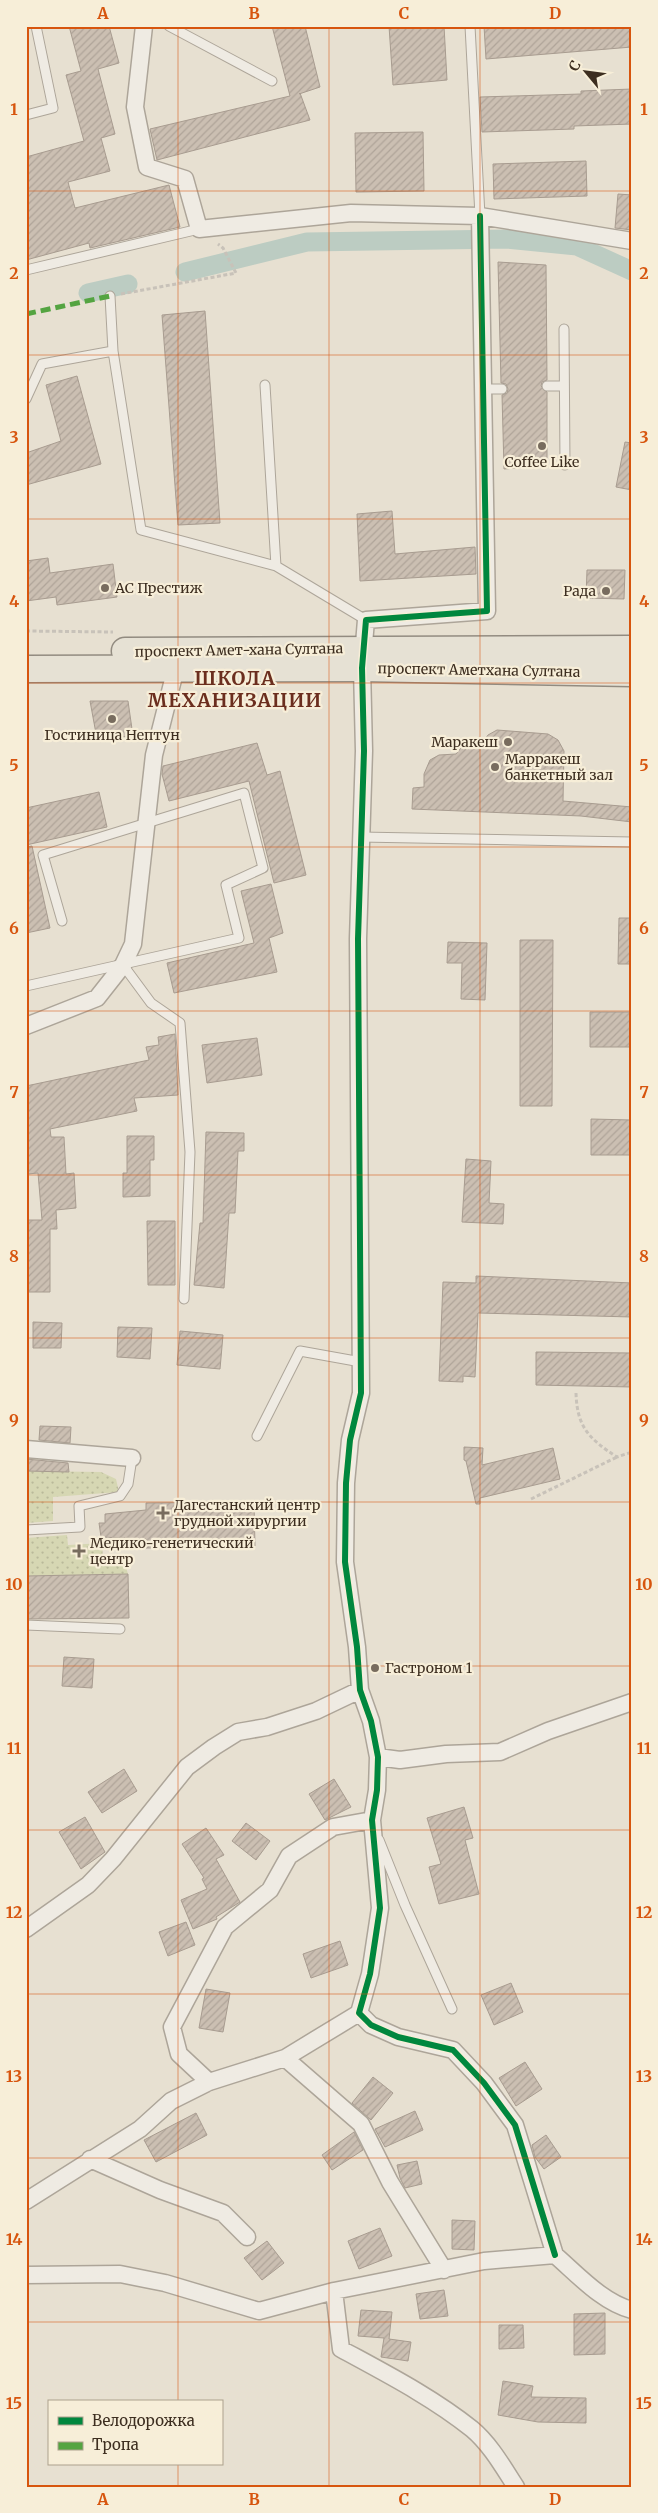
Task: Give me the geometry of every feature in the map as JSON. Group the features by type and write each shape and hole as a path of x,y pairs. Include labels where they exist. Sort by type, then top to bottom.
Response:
{"main road":[{"name":"проспект Амет-хана Султана","path":"362,658 632,649"},
{"name":"проспект Амет-хана Султана","path":"26,653 178,660"},
{"name":"проспект Аметхана Султана","path":"26,669 178,660 362,658 632,673"}],"street":[{"path":"144,26 135,107 147,167 185,179 199,229 351,213 480,216 632,241"},
{"path":"26,2201 140,2129 171,2101 208,2082 285,2058 359,2013 370,1974 380,1908 372,1820 377,1790 378,1758 371,1721 360,1690 357,1648 345,1562 344,1522 350,1440 361,1394 358,939 364,752 362,658 366,620 487,611 480,216"},
{"path":"26,1026 97,998 122,965 133,944 154,755 178,660"},
{"path":"26,1450 132,1458"},
{"path":"26,1929 88,1884 113,1859 187,1767 214,1747 238,1732 267,1727 316,1711 360,1690"},
{"path":"378,1758 400,1760 446,1754 500,1752 548,1731 632,1702"},
{"path":"208,2082 178,2054 172,2027 226,1927 270,1890 289,1856 334,1827 372,1820"},
{"path":"359,2013 371,2025 398,2037 452,2050 484,2084 515,2124 555,2255 613,2302 620,2307 632,2310"},
{"path":"285,2058 361,2124 390,2182 444,2270"},
{"path":"90,2159 160,2190 223,2214 247,2236"},
{"path":"26,2275 120,2274 165,2283 258,2311 334,2291 484,2261 555,2255"},
{"path":"334,2291 341,2349 429,2400 473,2430 498,2460 516,2487"}],"lane":[{"path":"26,115 53,108 36,26"},
{"path":"169,26 272,81"},
{"path":"470,26 480,216"},
{"path":"26,270 199,229"},
{"path":"110,296 113,351 140,530 276,566 366,620"},
{"path":"564,329 565,465"},
{"path":"26,399 42,364 113,351"},
{"path":"265,385 276,566"},
{"path":"546,386 563,386"},
{"path":"483,390 502,389"},
{"path":"26,986 238,938 226,885 263,868 244,794 43,854 62,921"},
{"path":"360,837 632,842"},
{"path":"122,965 151,1003 180,1022 190,1152 184,1299"},
{"path":"257,1436 300,1351 361,1362"},
{"path":"26,1530 80,1527 79,1506 120,1496 128,1484 132,1458"},
{"path":"26,1625 120,1629"},
{"path":"372,1820 404,1905 452,2009"}],"path":[{"path":"110,296 236,273 223,248"},
{"path":"576,1393 577,1412 586,1432 599,1446 617,1457"},
{"path":"531,1499 617,1457 632,1452"}],"green space":[{"path":"26,1471 101,1472 116,1479 119,1492 53,1497 53,1521 26,1523"},
{"path":"67,1535 68,1545 103,1543 102,1563 125,1564 128,1574 26,1576 26,1538"}],"building":[{"path":"69,26 109,26 119,63 98,69 115,134 101,138 110,171 68,182 75,208 169,185 180,227 90,248 89,243 26,260 26,157 84,141 66,75 81,71"},
{"path":"272,26 305,26 320,87 300,94 310,120 157,160 150,129 290,96"},
{"path":"389,26 444,26 447,80 393,85"},
{"path":"484,26 632,26 632,47 486,59"},
{"path":"632,89 632,124 574,126 574,129 482,132 480,97 581,94 581,91"},
{"path":"423,132 424,191 356,192 355,133"},
{"path":"586,161 587,196 494,199 493,164"},
{"path":"618,194 632,195 632,230 615,228"},
{"path":"498,262 546,265 547,380 542,382 541,386 547,392 547,466 504,469 502,395 507,393 508,389 506,384 501,383"},
{"path":"205,311 220,523 178,525 162,315"},
{"path":"77,376 101,464 26,485 26,453 61,441 46,385"},
{"path":"625,442 632,443 632,490 616,487"},
{"path":"392,511 395,554 475,547 476,574 360,581 357,514"},
{"path":"48,558 50,573 113,564 117,597 57,605 56,597 26,601 26,561"},
{"name":"Рада","path":"587,570 625,570 624,599 586,598"},
{"name":"Гостиница Нептун","path":"90,701 128,701 133,736 97,739"},
{"name":"Марракеш банкетный зал","path":"497,730 548,734 558,740 564,751 563,801 632,807 632,822 581,816 412,809 413,788 424,787 424,774 430,760 439,755 456,754 466,742 482,743 488,735"},
{"path":"257,743 267,775 280,771 306,875 274,883 249,781 169,801 162,774 163,766"},
{"path":"99,792 107,827 26,845 26,808"},
{"path":"32,846 50,928 26,933 26,847"},
{"path":"271,884 283,933 269,938 277,972 174,993 167,963 254,943 241,891"},
{"path":"619,918 632,918 632,964 618,964"},
{"path":"520,940 553,940 552,1106 520,1106"},
{"path":"448,942 487,943 485,1000 461,999 462,963 447,963"},
{"path":"590,1012 632,1012 632,1047 590,1047"},
{"path":"175,1034 178,1095 134,1098 137,1111 50,1129 51,1137 64,1137 66,1174 74,1173 76,1208 56,1210 57,1229 50,1229 50,1292 26,1292 26,1220 42,1220 38,1173 28,1174 26,1086 149,1060 146,1047 159,1045 158,1037"},
{"path":"257,1038 262,1075 207,1083 202,1045"},
{"path":"591,1119 632,1120 632,1155 591,1155"},
{"path":"206,1132 244,1133 244,1151 238,1151 235,1213 229,1213 224,1288 194,1285 200,1223 203,1223"},
{"path":"127,1136 154,1136 154,1160 150,1160 150,1196 123,1197 123,1173 127,1173"},
{"path":"466,1159 491,1161 489,1203 504,1204 503,1224 462,1222"},
{"path":"147,1221 175,1221 175,1285 148,1285"},
{"path":"476,1276 632,1283 632,1317 478,1313 475,1377 463,1376 463,1382 439,1381 443,1282 476,1283"},
{"path":"33,1322 62,1323 61,1348 33,1348"},
{"path":"118,1327 152,1328 150,1359 117,1357"},
{"path":"180,1331 223,1335 220,1369 177,1365"},
{"path":"536,1352 632,1353 632,1387 536,1385"},
{"path":"40,1426 71,1427 70,1443 39,1440"},
{"path":"464,1447 483,1448 482,1465 553,1448 560,1479 480,1498 480,1504 476,1504 466,1461 464,1460"},
{"path":"26,1459 68,1463 69,1472 26,1471"},
{"path":"254,1502 255,1546 146,1548 146,1539 101,1537 99,1523 105,1523 105,1514 146,1510 146,1503"},
{"path":"128,1574 129,1618 26,1619 26,1576"},
{"path":"64,1657 94,1659 92,1688 62,1686"},
{"path":"124,1769 137,1791 102,1813 88,1792"},
{"path":"334,1779 351,1807 325,1820 309,1794"},
{"path":"464,1807 473,1838 465,1840 479,1894 439,1904 429,1867 441,1864 427,1818"},
{"path":"85,1817 105,1852 81,1869 59,1832"},
{"path":"246,1823 270,1841 256,1860 232,1841"},
{"path":"206,1828 224,1855 216,1859 240,1902 216,1917 217,1919 193,1929 181,1900 207,1889 202,1879 204,1878 182,1844"},
{"path":"186,1922 195,1945 168,1956 159,1932"},
{"path":"340,1941 348,1965 311,1978 303,1954"},
{"path":"511,1983 523,2012 494,2025 481,1995"},
{"path":"206,1989 230,1993 223,2032 199,2028"},
{"path":"525,2062 542,2089 516,2106 499,2078"},
{"path":"373,2077 393,2093 371,2120 352,2103"},
{"path":"415,2111 423,2130 385,2147 375,2129"},
{"path":"196,2113 207,2135 156,2162 144,2140"},
{"path":"354,2132 363,2150 332,2170 322,2155"},
{"path":"546,2135 561,2157 544,2169 535,2157 532,2145"},
{"path":"417,2161 422,2184 405,2188 397,2165"},
{"path":"452,2220 475,2221 474,2250 452,2249"},
{"path":"380,2228 392,2256 359,2269 348,2241"},
{"path":"267,2241 284,2263 262,2280 244,2258"},
{"path":"444,2290 448,2316 420,2319 416,2294"},
{"path":"361,2310 392,2312 389,2339 411,2342 408,2361 381,2357 384,2338 358,2336"},
{"path":"605,2313 605,2354 574,2355 574,2314"},
{"path":"499,2325 523,2325 524,2348 499,2349"},
{"path":"503,2381 533,2386 531,2397 586,2398 586,2423 538,2422 498,2415"}],"waterway":[{"path":"185,272 307,242 507,239 577,246 632,271"},
{"path":"88,293 128,284"}],"marked path":[{"path":"26,314 110,296"}],"cycle path":[{"path":"480,216 487,611 366,620 362,668 364,751 358,939 361,1393 350,1440 346,1483 345,1562 357,1647 360,1690 371,1721 378,1757 377,1790 372,1820 380,1908 370,1974 359,2013 371,2025 398,2037 453,2050 484,2083 515,2125 555,2255"}],"place":[{"name":"Coffee Like","path":"542,446"},
{"name":"АС Престиж","path":"105,588"},
{"name":"Рада","path":"606,591"},
{"name":"Гостиница Нептун","path":"112,719"},
{"name":"Маракеш","path":"508,742"},
{"name":"Марракеш банкетный зал","path":"495,767"},
{"name":"Дагестанский центр грудной хирургии","path":"163,1513"},
{"name":"Медико-генетический центр","path":"79,1551"},
{"name":"Гастроном 1","path":"375,1668"}],"district":[{"name":"ШКОЛА МЕХАНИЗАЦИИ","path":"235,689"}]}
